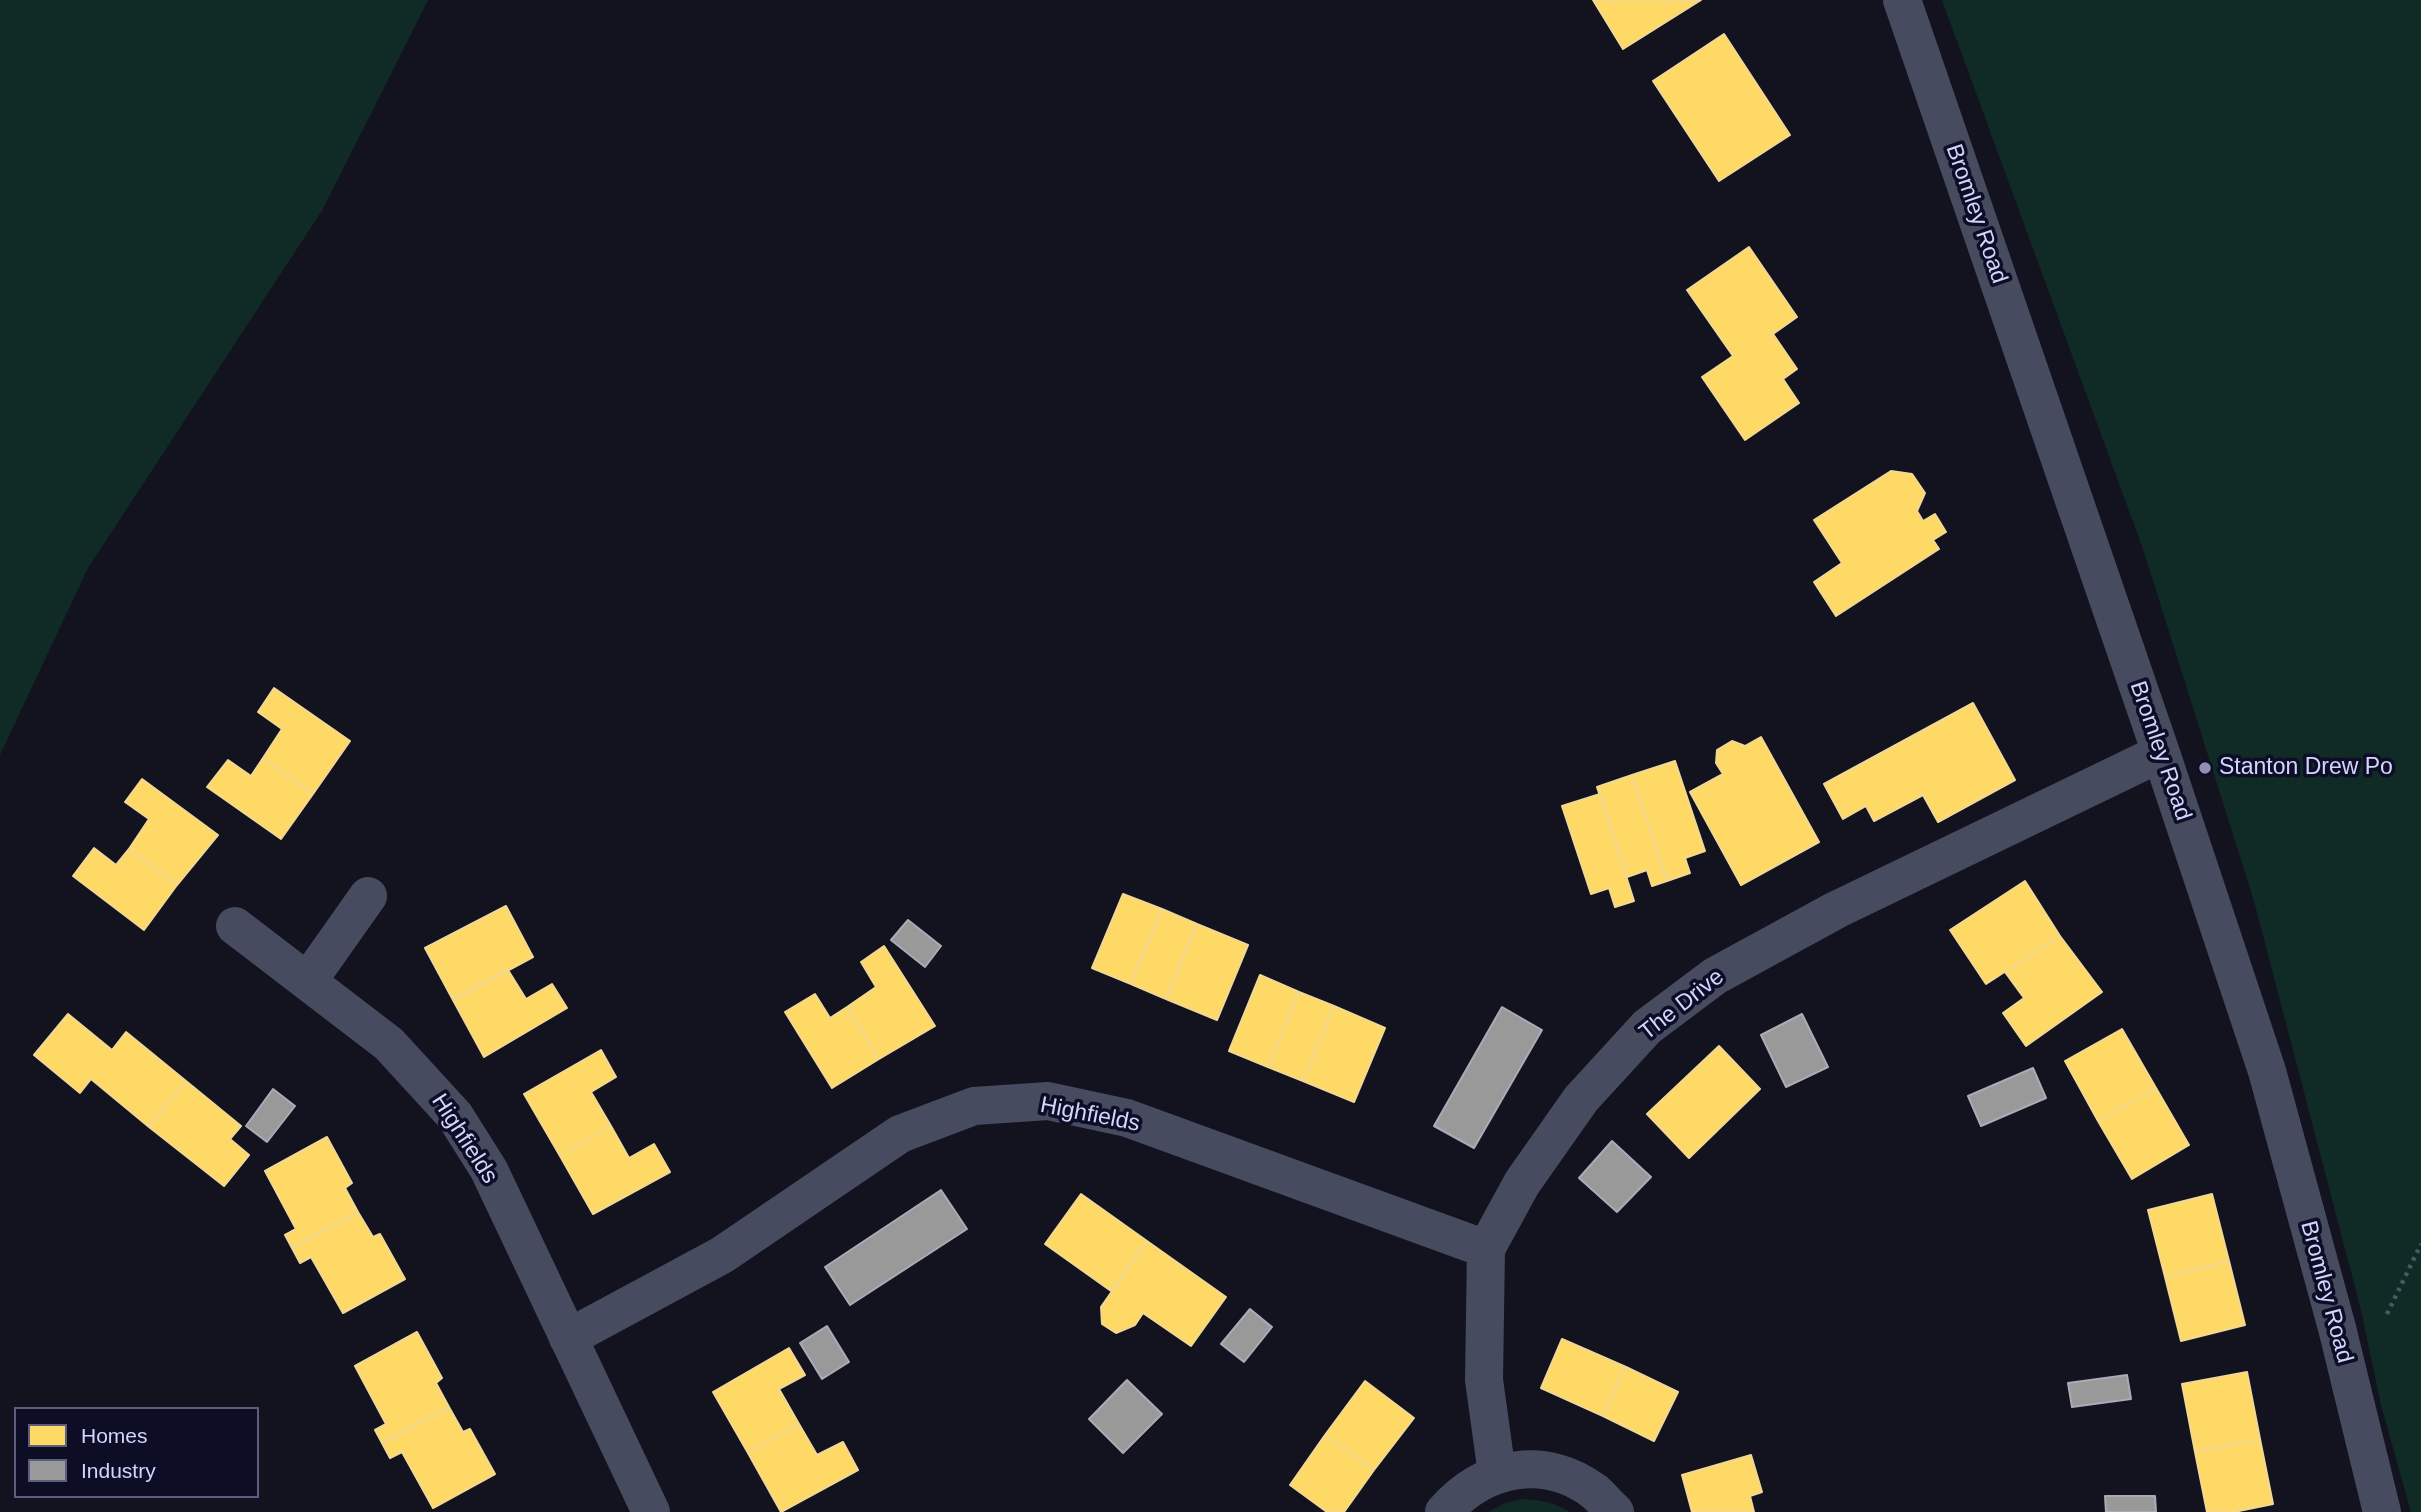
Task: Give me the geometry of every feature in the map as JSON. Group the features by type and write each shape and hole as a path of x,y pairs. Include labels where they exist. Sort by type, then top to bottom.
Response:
{"street":[{"name":"Bromley Road","path":"1902,0 2161,753 2267,1071 2382,1512"},
{"name":"The Drive","path":"1497,1474 1484,1380 1486,1248 1522,1183 1581,1099 1647,1027 1715,976 1836,910 2161,753"},
{"path":"308,981 368,896"},
{"name":"Highfields","path":"235,926 390,1044 455,1116 489,1170 652,1512"},
{"name":"Highfields","path":"568,1338 722,1255 900,1133 974,1106 1048,1101 1127,1118 1486,1248"},
{"path":"1444,1512 1456,1498 1478,1482 1520,1469 1548,1471 1572,1478 1596,1493 1615,1512"}],"path":[{"path":"2342,1352 2372,1343 2421,1244"}],"green space":[{"path":"0,0 428,0 323,209 88,568 0,755"},
{"path":"1942,0 2421,0 2421,1512 2411,1512 2381,1405 2361,1310 2254,901 2143,549"},
{"path":"1522,1499 1547,1502 1570,1512 1488,1512 1505,1503"}],"building: Homes":[{"path":"1593,0 1701,0 1623,49"},
{"path":"1724,34 1790,135 1719,181 1653,81"},
{"path":"1749,247 1797,317 1773,334 1797,369 1783,379 1799,403 1745,440 1702,377 1733,356 1687,290"},
{"path":"1891,471 1912,474 1925,493 1917,511 1923,521 1935,514 1946,532 1933,540 1939,549 1836,616 1814,582 1842,563 1814,520"},
{"path":"274,688 350,741 313,794 263,758 282,729 258,712"},
{"path":"1973,703 2015,780 1938,822 1923,795 1874,821 1866,806 1843,819 1824,784"},
{"path":"1761,737 1819,842 1741,885 1690,792 1723,774 1716,763 1717,750 1732,741 1745,746"},
{"path":"263,758 313,794 281,839 207,787 228,760 251,776"},
{"path":"1675,761 1705,851 1685,858 1690,873 1667,881 1632,775"},
{"path":"1632,775 1667,881 1652,886 1647,870 1627,877 1597,787"},
{"path":"142,779 218,835 177,885 129,849 149,819 125,802"},
{"path":"1600,794 1634,901 1615,907 1609,888 1591,894 1562,806"},
{"path":"94,848 116,865 129,849 177,885 144,930 73,876"},
{"path":"2025,881 2060,936 1986,984 1950,930"},
{"path":"1123,894 1162,909 1131,984 1092,968"},
{"path":"506,906 533,957 453,1000 425,948"},
{"path":"1162,909 1197,924 1166,999 1131,984"},
{"path":"1197,924 1248,945 1217,1020 1166,999"},
{"path":"2060,936 2102,992 2026,1046 2003,1013 2024,998 2005,972"},
{"path":"884,946 935,1026 879,1059 847,1007 876,987 861,962"},
{"path":"508,970 526,999 552,984 567,1008 484,1057 453,1000"},
{"path":"1260,975 1299,992 1268,1067 1229,1051"},
{"path":"1299,992 1334,1006 1303,1081 1268,1067"},
{"path":"815,994 830,1018 847,1007 879,1059 832,1088 785,1012"},
{"path":"1334,1006 1385,1028 1354,1102 1303,1081"},
{"path":"68,1014 112,1050 126,1032 186,1081 149,1127 91,1079 80,1093 34,1055"},
{"path":"2122,1029 2156,1088 2098,1121 2065,1061"},
{"path":"1719,1046 1760,1089 1689,1158 1647,1114"},
{"path":"601,1050 616,1077 591,1092 611,1126 560,1156 524,1094"},
{"path":"186,1081 241,1126 230,1139 249,1155 224,1186 149,1127"},
{"path":"2156,1088 2189,1145 2132,1179 2098,1121"},
{"path":"611,1126 629,1158 654,1144 670,1172 593,1214 560,1156"},
{"path":"327,1137 352,1183 345,1188 358,1212 292,1248 285,1235 296,1229 265,1171"},
{"path":"1081,1194 1147,1241 1111,1291 1045,1244"},
{"path":"2212,1194 2229,1261 2165,1277 2148,1210"},
{"path":"358,1212 373,1237 380,1234 405,1279 343,1313 311,1257 300,1263 292,1248"},
{"path":"1147,1241 1226,1297 1191,1346 1143,1313 1135,1325 1116,1333 1102,1324 1101,1307"},
{"path":"2229,1261 2245,1325 2181,1341 2165,1277"},
{"path":"417,1332 442,1378 436,1383 449,1407 382,1443 375,1430 386,1424 355,1366"},
{"path":"1562,1339 1626,1367 1603,1416 1541,1388"},
{"path":"789,1348 805,1375 779,1389 799,1424 748,1453 713,1392"},
{"path":"1626,1367 1678,1392 1654,1441 1603,1416"},
{"path":"2247,1372 2260,1439 2195,1452 2182,1384"},
{"path":"1365,1381 1414,1418 1374,1470 1325,1435"},
{"path":"449,1407 463,1432 470,1429 495,1474 433,1508 402,1452 390,1458 382,1443"},
{"path":"799,1424 817,1455 843,1442 858,1470 781,1512 748,1453"},
{"path":"1325,1435 1374,1470 1344,1512 1327,1512 1290,1485"},
{"path":"2260,1439 2273,1504 2234,1512 2207,1512 2195,1452"},
{"path":"1751,1455 1762,1492 1750,1496 1754,1512 1692,1512 1682,1475"}],"building: Industry":[{"path":"908,920 941,946 925,967 891,940"},
{"path":"1502,1007 1542,1030 1474,1148 1434,1126"},
{"path":"1802,1014 1828,1067 1786,1087 1761,1035"},
{"path":"2033,1068 2046,1098 1981,1126 1968,1096"},
{"path":"273,1089 295,1106 267,1142 246,1126"},
{"path":"1612,1141 1651,1177 1617,1212 1579,1178"},
{"path":"941,1190 967,1229 850,1305 825,1267"},
{"path":"1250,1309 1272,1327 1244,1362 1221,1344"},
{"path":"827,1326 849,1362 822,1379 800,1343"},
{"path":"2127,1375 2131,1399 2072,1407 2068,1383"},
{"path":"1127,1380 1162,1414 1123,1453 1089,1419"},
{"path":"2105,1496 2155,1496 2156,1512 2106,1512"}],"place":[{"name":"Stanton Drew Po","path":"2205,768"}]}
